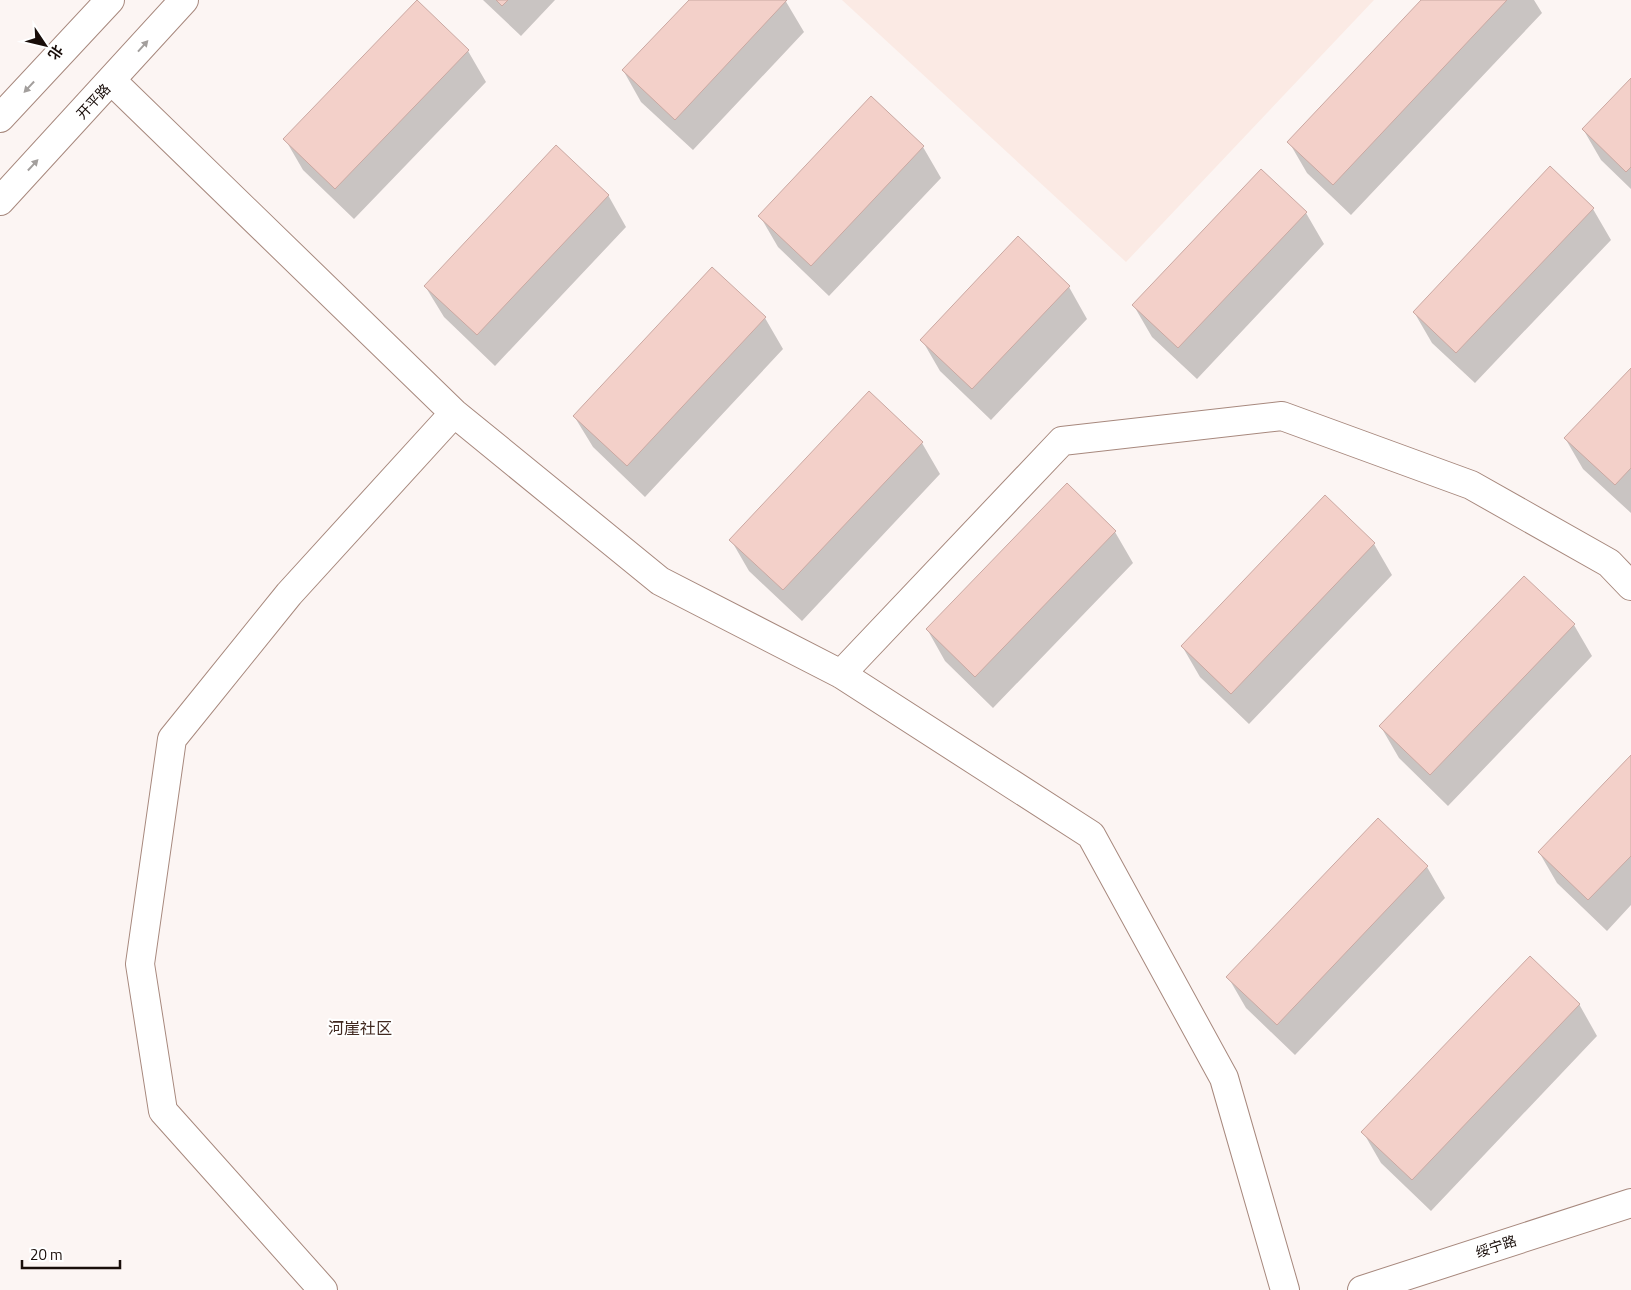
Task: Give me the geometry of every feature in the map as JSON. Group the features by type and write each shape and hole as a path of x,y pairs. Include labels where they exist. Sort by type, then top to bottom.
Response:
{"street":[{"path":"0,118 110,0"},
{"name":"开平路","path":"0,201 112,81 184,0"},
{"path":"112,81 454,413 660,582 841,674 1091,835 1224,1078 1284,1290"},
{"path":"323,1290 163,1111 140,964 172,740 289,594 454,413"},
{"path":"841,674 1062,441 1263,418 1282,416 1471,485 1609,563 1631,586"},
{"name":"绥宁路","path":"1362,1290 1631,1203"}],"shaded area":[{"path":"842,0 1374,0 1126,262"}],"building":[{"path":"417,0 469,50 335,189 283,139"},
{"path":"496,0 508,0 502,6"},
{"path":"689,0 787,0 675,120 622,70"},
{"path":"1421,0 1507,0 1333,185 1287,142"},
{"path":"1631,78 1631,167 1626,172 1582,129"},
{"path":"871,96 924,146 811,266 758,216"},
{"path":"556,145 609,195 477,335 424,286"},
{"path":"1550,166 1594,208 1456,353 1413,312"},
{"path":"1261,169 1307,212 1178,348 1132,305"},
{"path":"1018,236 1070,286 972,389 920,340"},
{"path":"712,267 766,317 627,466 573,416"},
{"path":"1631,368 1631,468 1615,485 1564,438"},
{"path":"869,391 923,442 783,590 729,540"},
{"path":"1067,483 1116,531 975,677 926,629"},
{"path":"1325,495 1375,543 1231,694 1181,646"},
{"path":"1524,576 1575,624 1430,775 1379,726"},
{"path":"1631,755 1631,856 1588,900 1538,852"},
{"path":"1378,818 1428,866 1277,1025 1226,977"},
{"path":"1530,956 1580,1004 1412,1180 1361,1132"}],"district":[{"name":"河崖社区","path":"360,1028"}]}
